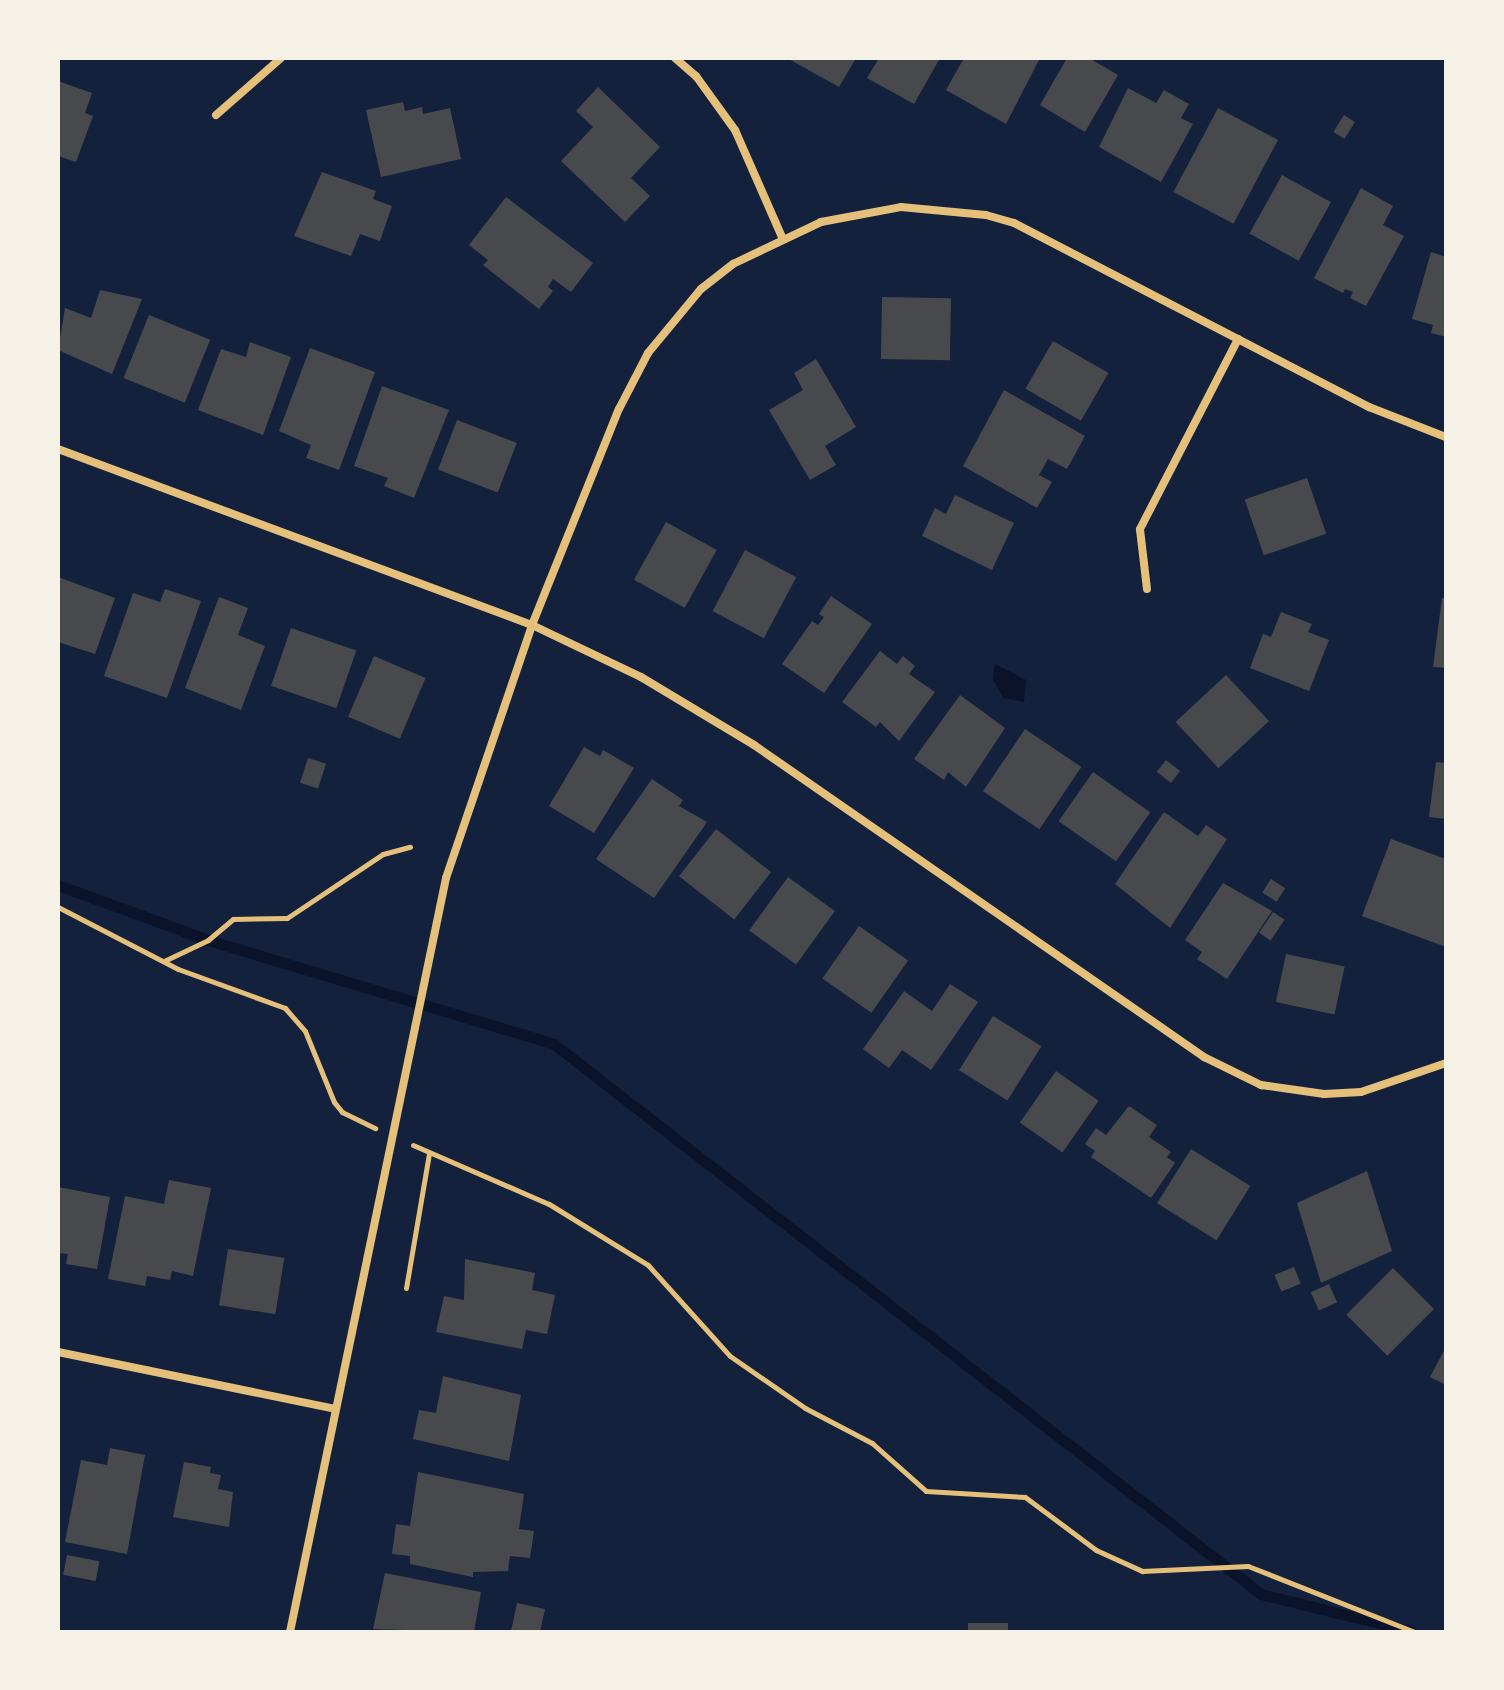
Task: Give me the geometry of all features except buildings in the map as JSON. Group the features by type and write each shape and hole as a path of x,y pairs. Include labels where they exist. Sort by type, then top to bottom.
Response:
{"street":[{"path":"216,115 281,58"},
{"path":"675,58 702,83 735,130 782,237"},
{"path":"290,1632 446,878 532,625 619,409 648,353 701,289 782,237 821,222 901,207 986,215 1014,223 1369,407 1446,437"},
{"path":"1147,589 1140,529 1238,339"},
{"path":"58,449 532,625 717,719 1204,1057 1238,1074 1294,1092 1361,1092 1446,1063"},
{"path":"58,1352 335,1409"}],"path":[{"path":"163,961 208,940 233,919 287,918 383,854 410,847"},
{"path":"58,907 163,961 285,1008 305,1031 334,1102 363,1122"},
{"path":"406,1288 429,1152 549,1204 648,1265 730,1356 805,1408 872,1443 926,1491 1025,1497 1096,1550 1142,1571 1248,1566 1415,1632"}],"water":[{"path":"995,664 1026,680 1024,702 1003,698 993,679"}],"waterway":[{"path":"58,885 208,940 554,1044 1261,1594 1410,1631"}]}
